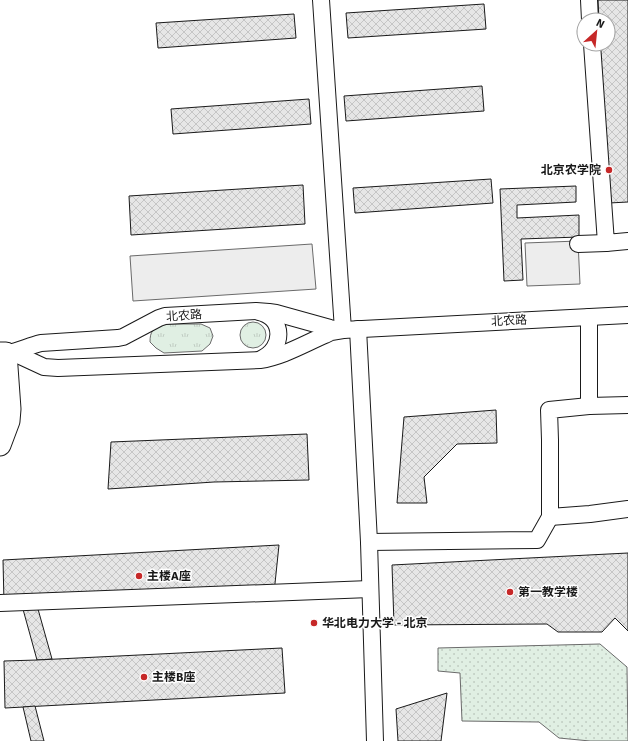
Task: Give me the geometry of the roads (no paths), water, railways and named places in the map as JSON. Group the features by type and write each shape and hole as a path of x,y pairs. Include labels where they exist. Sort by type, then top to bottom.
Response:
{"main road":[{"path":"0,445 9,421 10,409 3,353"}],"street":[{"path":"321,0 343,330"},
{"path":"589,0 590,12"},
{"path":"593,52 606,243"},
{"path":"578,244 628,241"},
{"path":"256,311 268,316 272,320 278,330 279,336 278,342 272,352 260,360"},
{"name":"北农路","path":"3,353 20,350 41,343 123,337 159,318 166,316 256,311 269,312 343,330"},
{"name":"北农路","path":"3,353 16,354 44,367 58,368 260,360 279,355 331,332 343,330 628,315"},
{"path":"589,317 589,406"},
{"path":"358,329 369,542 375,741"},
{"path":"369,542 537,540 550,517 549,410 589,406 628,405"},
{"path":"550,517 628,509"},
{"path":"0,603 370,589"}],"place":[{"name":"北京农学院","path":"609,170"},
{"name":"主楼A座","path":"139,576"},
{"name":"第一教学楼","path":"510,592"},
{"name":"华北电力大学 - 北京","path":"314,623"},
{"name":"主楼B座","path":"144,677"}]}
